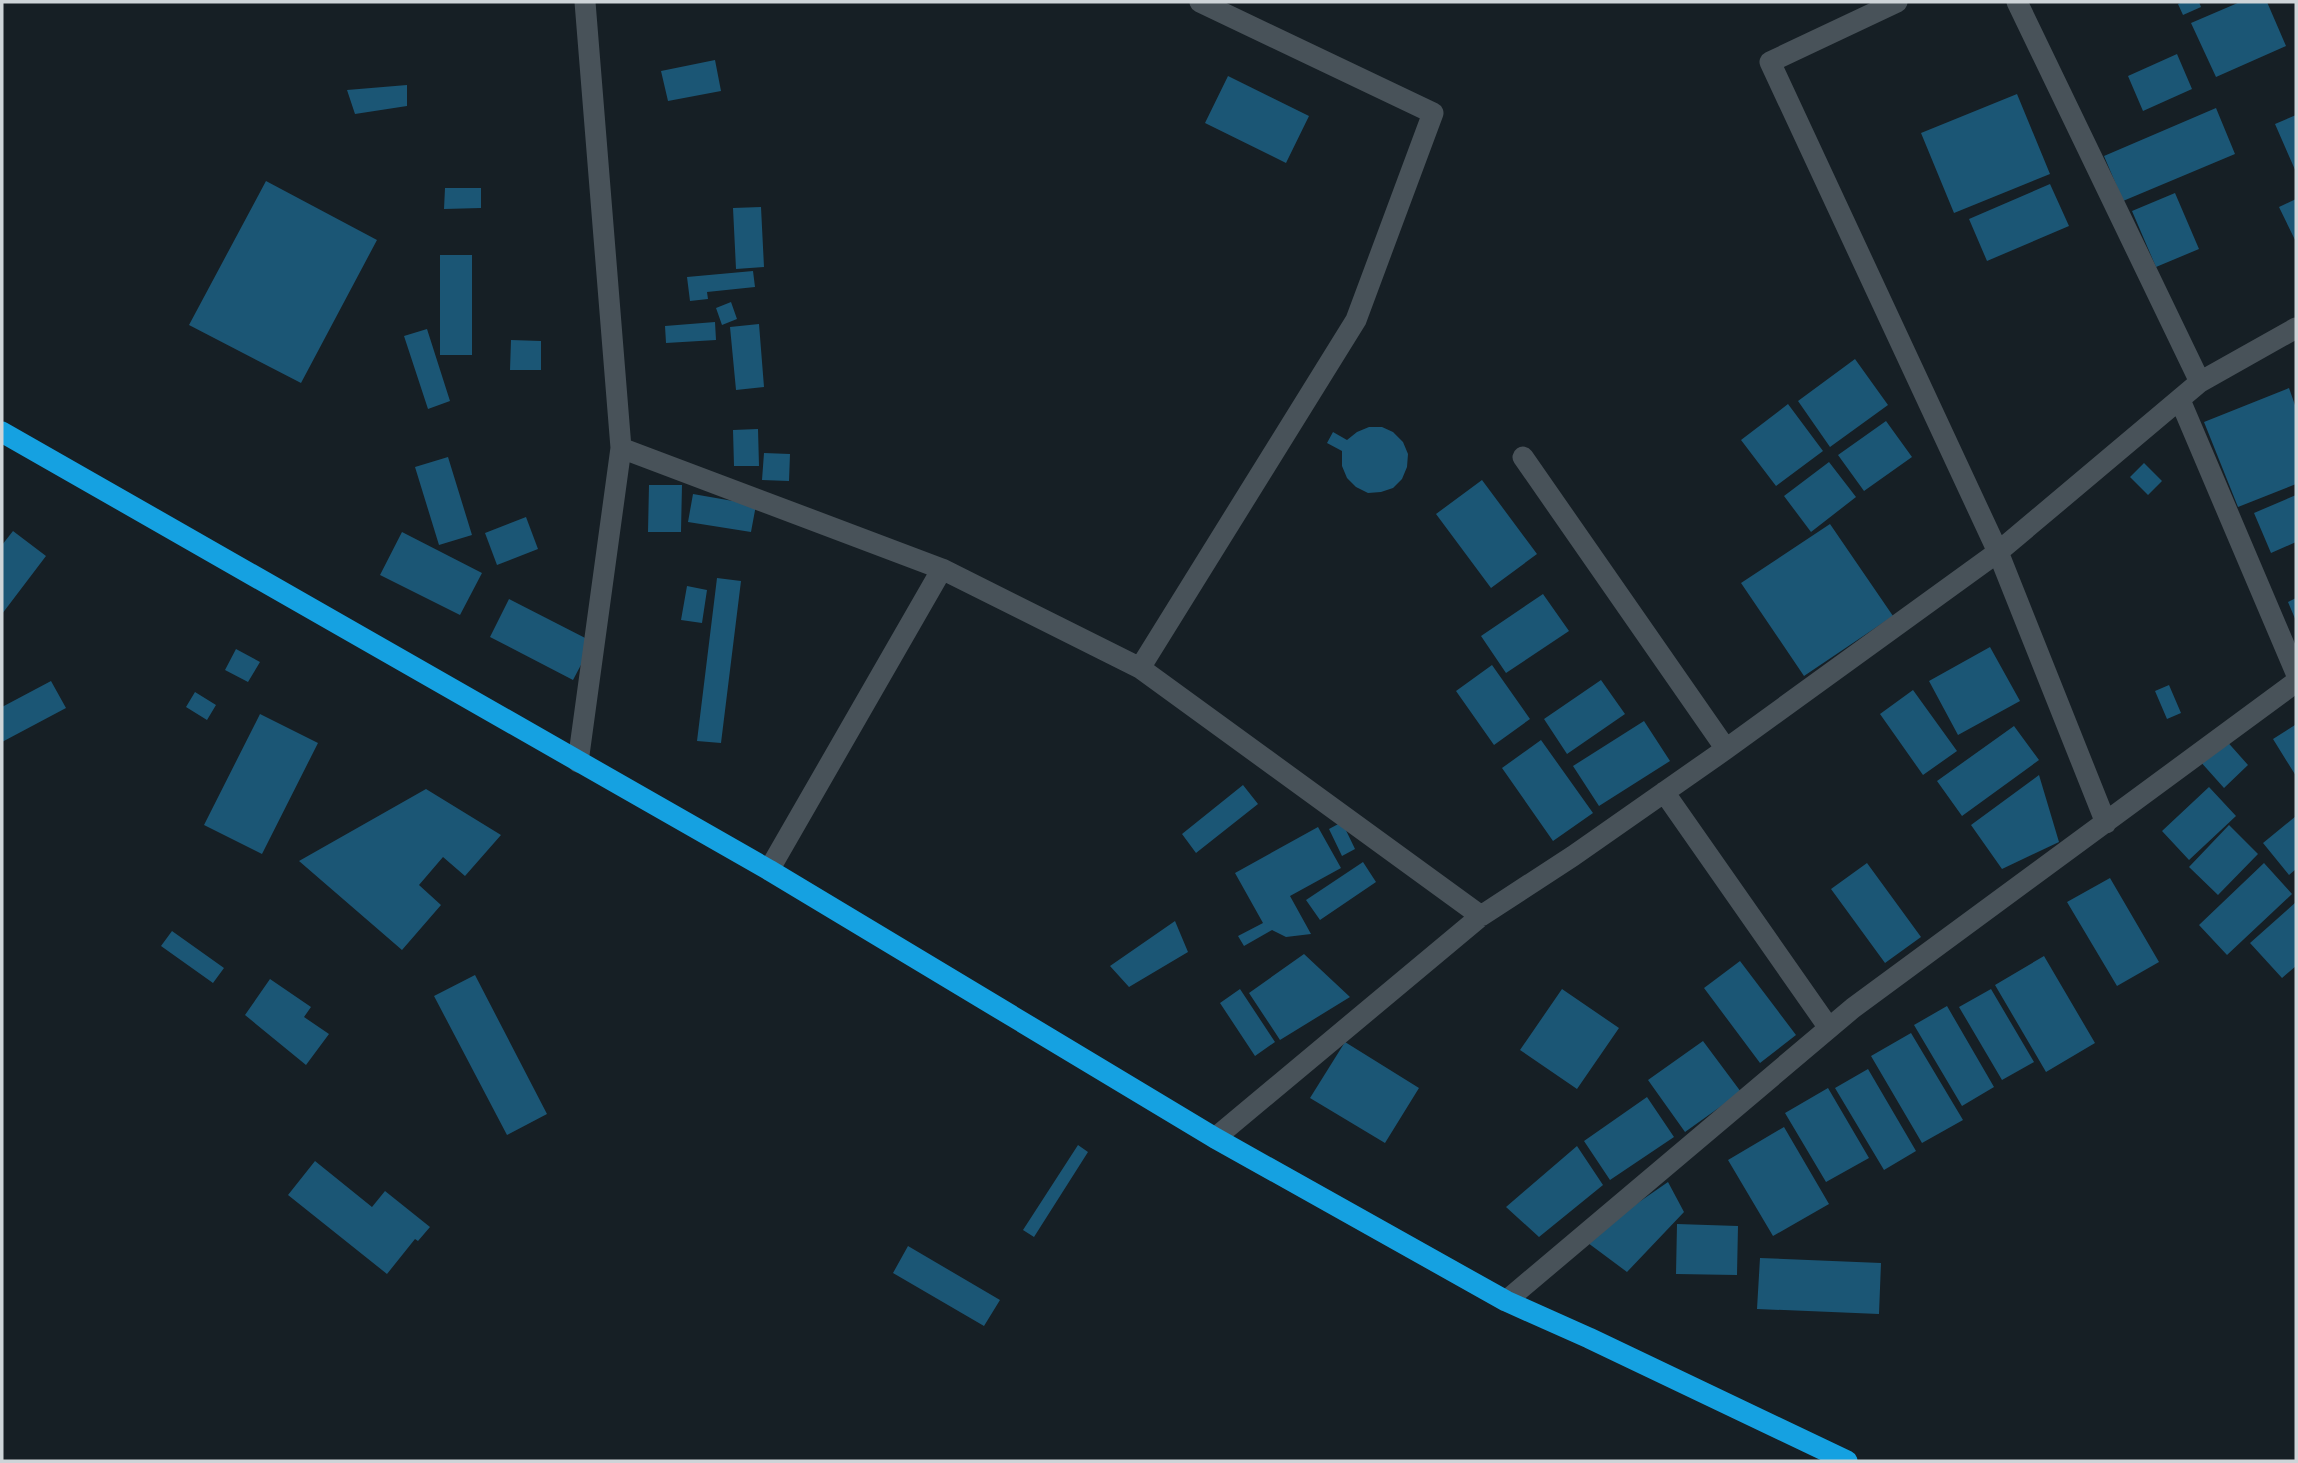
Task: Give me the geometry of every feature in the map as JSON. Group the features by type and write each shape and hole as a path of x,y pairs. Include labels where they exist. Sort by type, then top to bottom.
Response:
{"highway":[{"path":"2,432 769,870 1215,1138 1506,1301 1590,1338 1847,1461"}],"street":[{"path":"578,762 621,448 585,2"},
{"path":"1140,667 1356,320 1433,113 1200,2"},
{"path":"1897,2 1770,62 1998,552 2105,822"},
{"path":"2017,2 2200,382"},
{"path":"1215,1138 1481,916 1573,856 1726,749 1998,552 2200,382 2294,336"},
{"path":"2180,400 2296,673"},
{"path":"621,448 942,569 1140,667 1481,916"},
{"path":"1523,457 1726,749"},
{"path":"769,870 942,569"},
{"path":"1506,1301 1853,1008 2296,682"},
{"path":"1664,792 1829,1028"}],"building":[{"path":"2199,2 2201,7 2183,15 2178,4"},
{"path":"2240,2 2267,2 2286,46 2216,77 2191,23"},
{"path":"2177,54 2192,89 2143,111 2128,76"},
{"path":"715,60 721,91 668,101 661,71"},
{"path":"1228,76 1309,116 1286,163 1205,123"},
{"path":"407,85 407,106 355,114 347,90"},
{"path":"2017,94 2050,174 1954,213 1921,133"},
{"path":"2216,108 2235,154 2123,201 2104,156"},
{"path":"2296,115 2296,172 2275,124"},
{"path":"266,181 377,240 301,383 189,325"},
{"path":"2050,184 2069,226 1987,261 1969,219"},
{"path":"445,188 481,188 481,208 444,209"},
{"path":"2175,193 2199,249 2156,267 2132,211"},
{"path":"2296,199 2296,242 2279,207"},
{"path":"761,207 764,267 736,269 733,208"},
{"path":"440,255 472,255 472,355 440,355"},
{"path":"753,271 755,287 707,292 708,299 690,301 687,277"},
{"path":"731,302 737,319 722,325 716,308"},
{"path":"715,322 716,340 666,343 665,326"},
{"path":"759,324 764,387 736,390 730,327"},
{"path":"427,329 450,401 428,409 404,336"},
{"path":"511,340 541,341 541,370 510,370"},
{"path":"1855,359 1888,405 1830,447 1798,401"},
{"path":"2289,388 2296,408 2296,484 2238,507 2204,422"},
{"path":"1788,404 1823,451 1776,486 1741,440"},
{"path":"1886,421 1912,457 1864,491 1838,455"},
{"path":"1369,427 1382,427 1393,432 1403,442 1408,454 1402,479 1393,488 1381,492 1368,493 1356,487 1347,478 1342,466 1342,451 1327,443 1333,432 1347,440"},
{"path":"758,429 759,466 734,466 733,430"},
{"path":"764,453 790,454 789,481 762,480"},
{"path":"448,457 472,535 439,545 415,467"},
{"path":"1829,462 1856,497 1811,532 1784,496"},
{"path":"2144,463 2162,481 2148,495 2130,477"},
{"path":"1482,480 1537,554 1491,588 1436,514"},
{"path":"649,485 682,485 681,532 648,532"},
{"path":"693,494 756,505 751,532 688,522"},
{"path":"2296,495 2296,542 2271,553 2254,513"},
{"path":"526,517 538,549 497,565 485,533"},
{"path":"1830,524 1893,616 1804,676 1741,583"},
{"path":"13,531 46,556 2,614 2,545"},
{"path":"402,532 482,573 460,615 380,575"},
{"path":"717,578 741,581 721,743 697,741"},
{"path":"687,586 707,590 702,623 681,620"},
{"path":"1543,594 1569,631 1506,673 1481,636"},
{"path":"2296,598 2296,621 2288,602"},
{"path":"509,599 593,642 573,680 490,637"},
{"path":"1990,647 2020,701 1958,735 1929,681"},
{"path":"236,649 260,662 248,682 225,670"},
{"path":"1492,665 1530,719 1494,745 1456,691"},
{"path":"1601,680 1625,714 1567,754 1544,719"},
{"path":"51,681 66,708 2,742 2,707"},
{"path":"2169,685 2181,713 2167,719 2155,691"},
{"path":"1913,690 1957,751 1923,775 1880,714"},
{"path":"195,692 216,705 207,720 186,707"},
{"path":"260,714 318,743 262,854 204,825"},
{"path":"1644,721 1670,761 1599,806 1573,766"},
{"path":"2295,725 2296,727 2296,776 2273,739"},
{"path":"2014,726 2039,760 1962,816 1937,781"},
{"path":"2224,738 2248,765 2224,788 2199,760"},
{"path":"1541,740 1593,813 1553,841 1502,768"},
{"path":"2039,775 2059,842 2002,869 1971,825"},
{"path":"1243,785 1258,804 1196,853 1182,834"},
{"path":"2209,787 2236,816 2189,860 2162,831"},
{"path":"426,789 501,835 465,876 443,857 419,885 441,905 402,950 299,861"},
{"path":"2296,816 2296,869 2289,875 2263,843"},
{"path":"1342,822 1355,849 1342,856 1329,829"},
{"path":"2229,825 2258,854 2218,895 2189,867"},
{"path":"1318,827 1341,868 1290,896 1311,934 1286,937 1272,930 1244,946 1238,936 1263,923 1235,873"},
{"path":"1363,862 1376,882 1320,920 1306,900"},
{"path":"1867,863 1921,937 1885,963 1831,889"},
{"path":"2264,863 2292,894 2227,955 2199,925"},
{"path":"2110,878 2159,962 2117,986 2067,902"},
{"path":"2296,902 2296,966 2282,978 2250,943"},
{"path":"1175,921 1188,952 1129,987 1110,966"},
{"path":"172,931 224,968 213,983 161,946"},
{"path":"1304,954 1350,997 1280,1040 1249,993"},
{"path":"2044,956 2095,1043 2046,1072 1995,985"},
{"path":"1740,961 1796,1035 1760,1063 1704,988"},
{"path":"475,975 547,1114 507,1135 434,996"},
{"path":"270,979 311,1007 304,1017 329,1034 306,1065 245,1015"},
{"path":"1240,989 1275,1042 1255,1056 1220,1003"},
{"path":"1562,989 1619,1028 1577,1089 1520,1050"},
{"path":"1991,989 2034,1062 2002,1080 1959,1007"},
{"path":"1947,1006 1994,1087 1962,1106 1914,1025"},
{"path":"1911,1033 1963,1120 1922,1143 1871,1056"},
{"path":"1703,1041 1741,1092 1685,1132 1648,1080"},
{"path":"1345,1042 1419,1088 1385,1143 1310,1098"},
{"path":"1868,1069 1916,1151 1884,1170 1835,1088"},
{"path":"1828,1088 1869,1158 1826,1182 1785,1113"},
{"path":"1647,1097 1674,1137 1610,1180 1584,1141"},
{"path":"1784,1127 1829,1204 1773,1236 1728,1160"},
{"path":"1078,1145 1088,1152 1034,1237 1023,1230"},
{"path":"1577,1146 1603,1185 1539,1237 1506,1207"},
{"path":"315,1161 372,1207 385,1191 430,1227 418,1241 415,1239 387,1274 288,1195"},
{"path":"1668,1182 1684,1212 1627,1272 1584,1240"},
{"path":"1677,1224 1738,1226 1737,1275 1676,1274"},
{"path":"908,1246 1000,1300 984,1326 893,1273"},
{"path":"1760,1258 1881,1263 1879,1314 1757,1309"}]}
